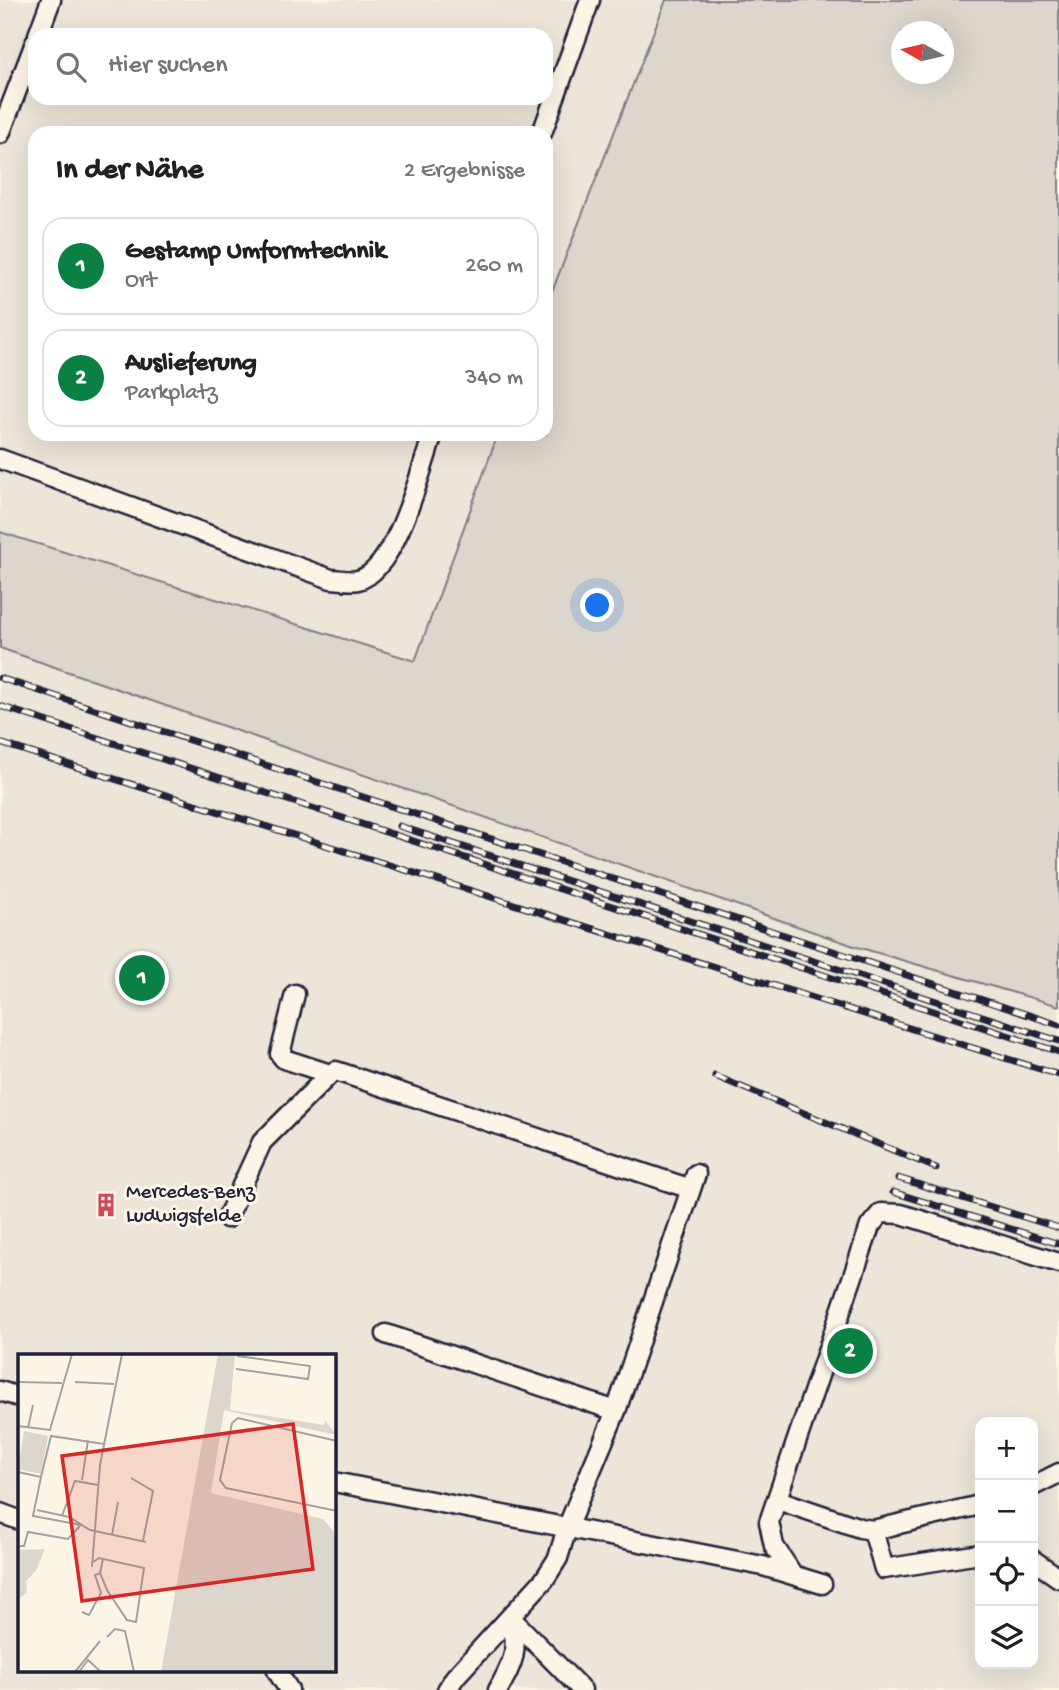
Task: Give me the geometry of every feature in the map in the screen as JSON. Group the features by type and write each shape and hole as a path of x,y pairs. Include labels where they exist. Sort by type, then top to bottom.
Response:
{"lane":[{"path":"41,28 51,0"},
{"path":"553,103 590,0"},
{"path":"0,134 28,61"},
{"path":"545,126 552,105"},
{"path":"0,459 331,579 358,580 378,568 394,542 430,441"},
{"path":"295,994 280,1054 284,1059 330,1074 342,1072 694,1182 615,1411 566,1528 558,1558 544,1580 455,1677 447,1690"},
{"path":"227,1217 262,1142 330,1074"},
{"path":"793,1575 774,1546 769,1522 870,1226 881,1213 901,1214 1059,1263"},
{"path":"386,1334 615,1411"},
{"path":"0,1391 18,1397"},
{"path":"1038,1484 1056,1475"},
{"path":"336,1482 762,1566 822,1584"},
{"path":"778,1500 873,1530 975,1506"},
{"path":"0,1513 18,1520"},
{"path":"873,1530 884,1569 975,1555"},
{"path":"1038,1563 1059,1578"},
{"path":"498,1690 512,1664 517,1644 511,1618"},
{"path":"511,1618 582,1690"},
{"path":"277,1672 289,1690"}],"shaded area":[{"path":"0,0 1059,0 415,661 0,532"},
{"path":"666,0 1059,0 1059,1006 854,946 0,648 0,532 415,661 495,441 553,441 553,289"},
{"path":"0,648 854,946 1059,1006 1059,1690 0,1690"}],"railway":[{"path":"0,678 1059,1025"},
{"path":"0,706 1059,1052"},
{"path":"0,743 1059,1075"},
{"path":"399,826 1059,1041"},
{"path":"715,1076 936,1168"},
{"path":"898,1178 1059,1228"},
{"path":"893,1192 1059,1244"}],"place":[{"name":"Gestamp Umformtechnik","path":"142,978"},
{"name":"Mercedes-Benz Ludwigsfelde","path":"106,1205"},
{"name":"Auslieferung","path":"850,1351"}]}
